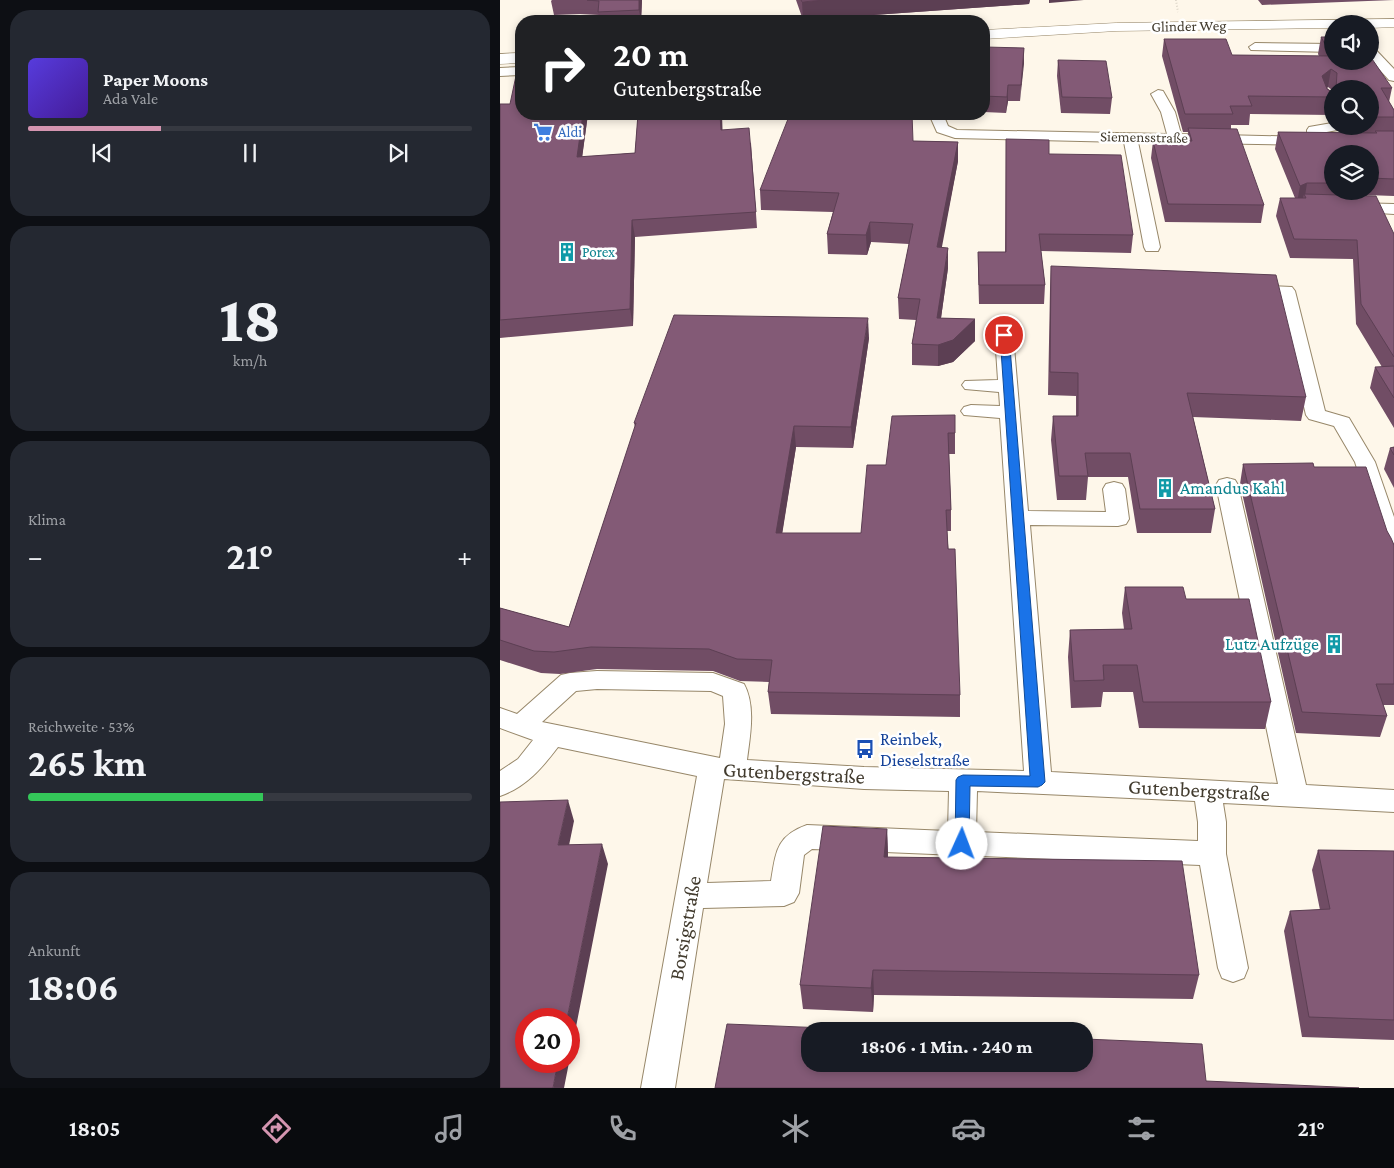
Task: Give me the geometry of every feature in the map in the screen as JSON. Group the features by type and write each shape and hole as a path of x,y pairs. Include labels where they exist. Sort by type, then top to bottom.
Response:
{"main road":[{"name":"Glinder Weg","path":"990,35 1116,27 1394,23"},
{"path":"500,59 515,58"}],"street":[{"path":"1256,47 1324,48"},
{"path":"1379,61 1394,78"},
{"path":"500,72 515,71"},
{"path":"1095,125 1173,132 1168,112 1158,94"},
{"name":"Siemensstraße","path":"938,120 942,129 955,134 1130,137 1173,132 1334,141"},
{"path":"1315,141 1314,130 1324,128"},
{"path":"1130,137 1152,247"},
{"path":"1334,208 1394,209"},
{"path":"1228,289 1286,291 1316,415 1342,422 1361,454 1394,551"},
{"path":"1004,335 1038,782"},
{"path":"972,385 1008,386"},
{"path":"971,411 1010,413"},
{"path":"1227,485 1294,796"},
{"path":"1018,518 1118,519 1114,489"},
{"name":"Borsigstraße","path":"510,722 570,682 597,680 713,682 735,691 738,724 722,769 691,896 658,1088"},
{"name":"Gutenbergstraße","path":"510,722 552,736 722,769 864,778 1038,782 1394,801"},
{"path":"500,785 528,766 552,736"},
{"path":"962,844 963,780"},
{"path":"1207,791 1212,822 1212,854 1233,968"},
{"path":"691,896 784,893 791,849 807,837 1212,854"}],"path":[{"path":"1176,0 1178,16"}],"building":[{"path":"587,0 639,0 639,10 598,12 599,1"},
{"path":"801,0 825,0 802,2"},
{"path":"1164,39 1226,39 1232,55 1324,56 1324,70 1330,70 1322,76 1324,97 1248,96 1252,106 1230,106 1233,114 1185,114"},
{"path":"990,47 1024,48 1021,85 1008,85 1007,97 990,96"},
{"path":"1058,60 1106,61 1112,98 1062,97"},
{"path":"1379,69 1392,88 1381,88 1394,110 1394,117 1379,117 1379,80 1337,80 1337,73 1332,70"},
{"path":"515,80 515,120 582,120 577,157 635,153 638,120 720,120 721,130 749,128 756,212 632,220 630,309 500,320 500,104 510,104"},
{"path":"788,120 912,120 913,141 958,142 937,247 948,248 937,318 975,319 953,340 938,345 912,344 920,299 898,298 913,224 870,222 866,235 827,234 839,193 760,190"},
{"path":"1188,128 1237,129 1264,205 1168,204 1153,141 1192,141"},
{"path":"1379,131 1394,131 1394,179 1379,178 1379,145 1324,145 1324,183 1307,183 1300,186 1278,132 1324,132 1324,135 1379,135"},
{"path":"1006,139 1049,140 1049,154 1121,155 1133,235 1039,234 1045,285 979,285 978,252 1006,252"},
{"path":"1304,194 1324,195 1324,200 1378,200 1394,234 1394,357 1361,304 1357,240 1294,239 1280,198 1306,198"},
{"path":"1051,266 1276,275 1306,397 1187,393 1215,509 1140,509 1130,453 1085,453 1088,476 1059,476 1053,416 1078,416 1078,373 1050,372"},
{"path":"674,315 868,318 851,427 794,426 776,533 861,533 867,465 886,465 892,416 955,415 955,433 948,433 951,510 946,510 948,549 955,549 960,695 768,692 772,660 737,659 709,649 591,647 554,652 534,651 500,640 500,608 569,627 636,423 634,423"},
{"path":"1394,366 1394,398 1375,367"},
{"path":"1394,447 1394,455 1390,448"},
{"name":"Lutz Aufzüge","path":"1313,463 1314,467 1366,467 1387,531 1394,545 1394,684 1376,684 1387,716 1302,712 1243,464"},
{"path":"1125,587 1183,587 1186,599 1249,599 1271,702 1143,702 1137,665 1103,665 1104,680 1074,681 1070,630 1132,629"},
{"path":"568,800 558,845 602,844 569,1008 515,1008 515,1073 556,1073 553,1088 500,1088 500,802"},
{"path":"823,826 887,829 884,857 1182,861 1199,975 873,970 871,988 800,985"},
{"path":"1318,850 1394,851 1394,1020 1309,1017 1290,911 1330,909"},
{"path":"727,1024 801,1027 801,1072 1093,1072 1093,1039 1202,1044 1206,1081 1359,1088 715,1088"}],"place":[{"name":"Aldi","path":"543,132"},
{"name":"Porex","path":"567,252"},
{"name":"Amandus Kahl","path":"1165,488"},
{"name":"Lutz Aufzüge","path":"1334,644"},
{"name":"Reinbek, Dieselstraße","path":"865,749"}],"route":[{"path":"962,844 963,780 1038,782 1004,335"}]}
